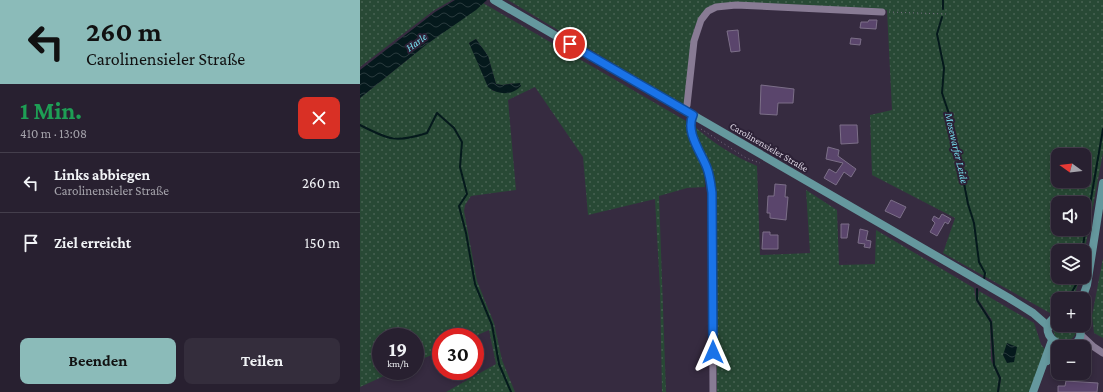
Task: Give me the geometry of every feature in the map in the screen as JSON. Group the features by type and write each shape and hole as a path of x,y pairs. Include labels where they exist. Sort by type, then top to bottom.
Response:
{"main road":[{"name":"Carolinensieler Straße","path":"495,1 1033,312 1049,327"},
{"path":"1084,292 1087,285 1103,182"},
{"name":"Carolinensieler Straße","path":"1033,312 1051,316"},
{"path":"1051,324 1049,327 1052,340"},
{"path":"1076,340 1080,334"},
{"path":"1033,392 1051,343"},
{"path":"1044,365 1051,357"}],"street":[{"path":"684,110 687,105 697,27 708,11 716,7 736,4 882,12"},
{"path":"693,115 691,120 691,130 708,170 712,193 713,392"},
{"path":"1080,334 1094,347 1103,352"}],"path":[{"path":"882,12 946,14"}],"green space":[{"path":"360,0 452,0 433,11 360,67"},
{"path":"508,0 1103,0 1103,153 1091,217 1091,196 1051,196 1051,236 1087,236 1086,244 1051,244 1051,284 1078,284 1076,292 1051,292 1050,313 943,253 955,218 872,175 870,115 892,110 887,10 738,3 707,9 695,26 684,106"},
{"path":"483,3 686,121 688,134 704,171 705,187 687,188 659,196 666,392 662,392 660,289 655,199 588,215 583,157 535,87 508,100 516,190 471,196 465,205 464,211 477,281 494,323 502,360 515,392 446,392 467,380 484,380 484,371 496,364 489,330 484,332 484,328 432,328 432,355 424,358 424,328 372,328 372,380 375,380 360,387 360,98 427,44","holes":["476,39 488,56 496,84 502,85 514,83 493,91 469,43"]},
{"path":"693,125 724,148 757,166 760,255 810,253 806,190 837,210 839,265 875,264 876,230 974,288 976,301 990,322 991,360 999,379 997,392 717,392 715,193"},
{"path":"1103,258 1103,338 1094,333 1092,316"},
{"path":"979,291 1034,323 1041,344 1046,351 1029,392 999,392 1001,378 995,365 992,320 978,299"},
{"path":"1054,332 1076,332 1070,340 1056,338"}],"water":[{"name":"Harle","path":"455,0 487,0 476,10 427,44 360,98 360,70 435,12"},
{"path":"476,39 488,56 496,84 502,85 520,83 521,86 509,93 496,92 488,87 469,43"},
{"path":"1007,343 1017,347 1014,362 1007,363 1003,355"}],"building":[{"path":"869,20 877,20 876,29 860,28 861,22 868,22"},
{"path":"738,30 740,51 731,52 727,31"},
{"path":"851,38 861,39 860,45 850,44"},
{"path":"761,85 794,89 793,103 778,103 777,115 760,114"},
{"path":"840,125 857,125 858,143 841,144"},
{"path":"828,147 839,150 838,156 856,169 851,177 844,172 836,185 824,178 829,169 836,173 843,163 826,159"},
{"path":"775,184 786,185 785,197 788,197 786,220 770,218 770,213 767,213 768,196 774,196"},
{"path":"891,200 906,207 900,218 885,211"},
{"path":"942,214 951,219 948,224 945,222 937,236 930,232 935,223 932,220 934,216 939,219"},
{"path":"841,224 849,224 847,238 841,238"},
{"path":"860,229 868,231 866,240 871,241 870,248 864,247 865,244 858,243"},
{"path":"763,232 770,232 770,235 778,235 778,249 762,249"},
{"path":"1066,381 1098,383 1097,392 1058,392 1058,386 1065,386"}],"waterway":[{"name":"Mosewarfer Leide","path":"943,0 943,9"},
{"name":"Mosewarfer Leide","path":"942,17 937,34 944,68 942,93 953,126 968,204 974,223 979,262 985,273 984,279"},
{"path":"360,125 386,137 400,139 408,138 427,133 437,113 454,128 462,142 460,167 467,194 459,206 466,233 475,284 492,325 499,364 511,392"},
{"path":"1083,244 1103,129"},
{"path":"1072,292 1076,284"},
{"name":"Mosewarfer Leide","path":"977,289 977,300 991,322 994,365 1000,378 998,392"}],"route":[{"path":"570,44 693,115 690,125 691,130 708,170 712,193 713,352"}]}
